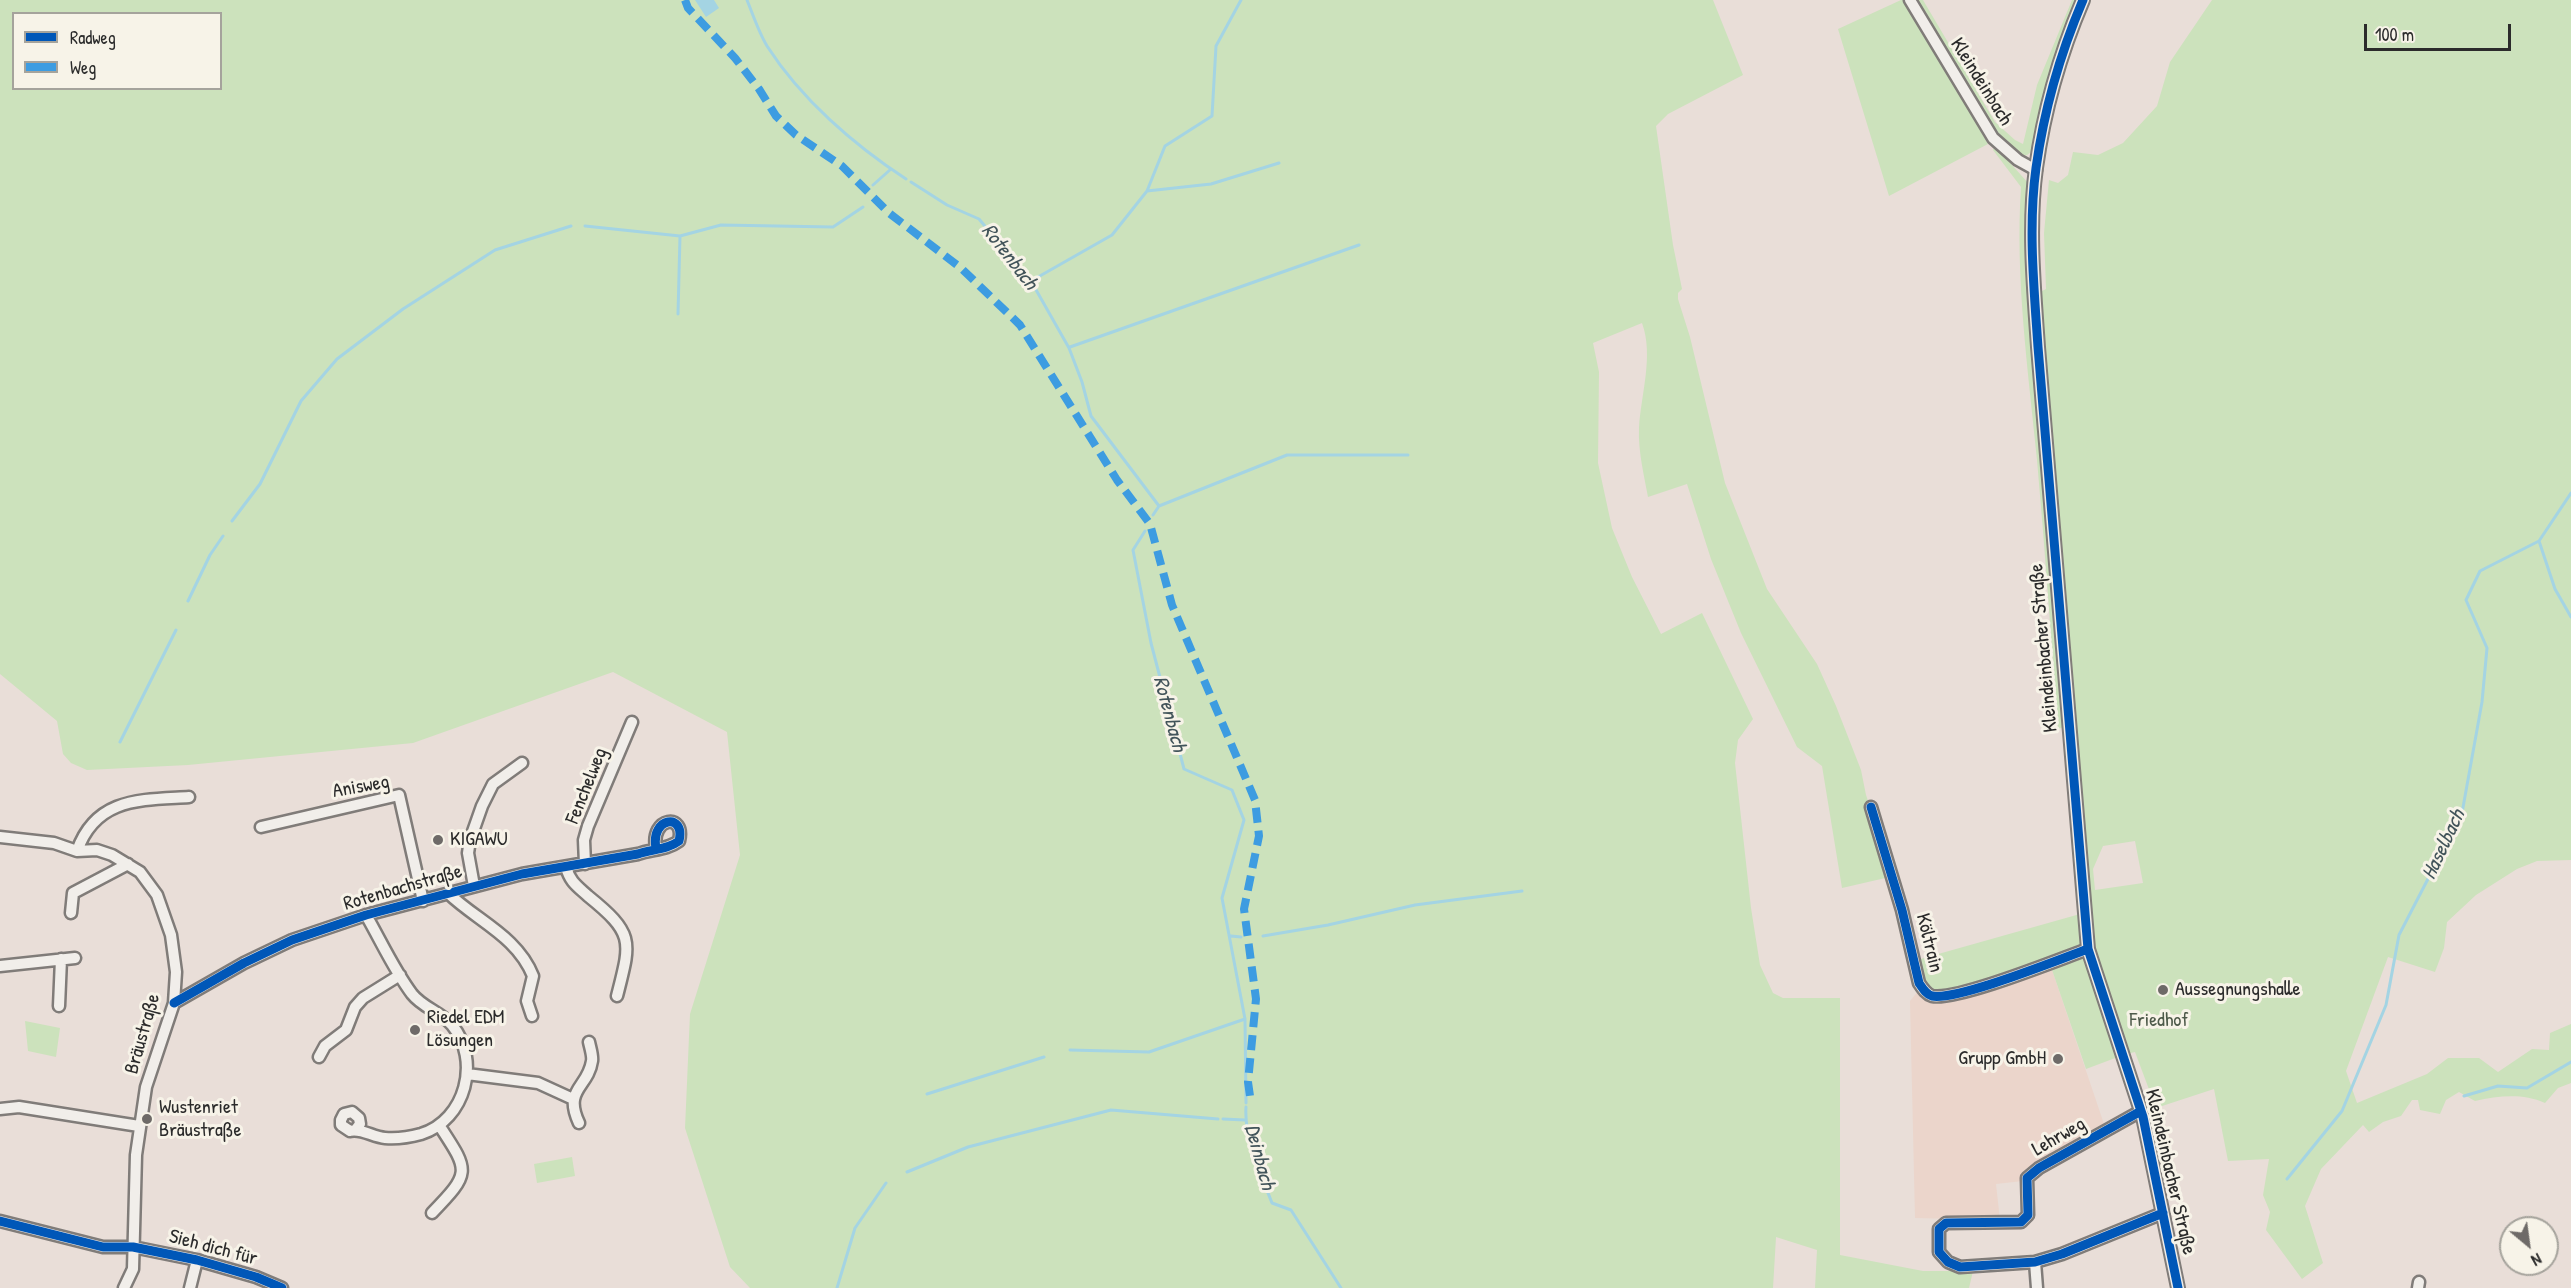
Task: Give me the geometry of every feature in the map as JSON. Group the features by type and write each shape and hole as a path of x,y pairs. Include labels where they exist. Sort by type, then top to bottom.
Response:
{"street":[{"name":"Kleindeinbach","path":"1910,0 1993,138 2018,160 2036,170"},
{"name":"Kleindeinbacher Straße","path":"2083,0 2062,55 2046,114 2036,170 2033,277 2088,949 2141,1111 2178,1288"},
{"name":"Fenchelweg","path":"585,864 584,840 588,826 632,722"},
{"path":"474,886 468,853 482,806 494,784 522,763"},
{"name":"Anisweg","path":"261,827 399,795 423,901"},
{"path":"77,851 87,829 108,810 139,800 189,796"},
{"name":"Költrain","path":"1871,807 1902,910 1919,983 1925,992 1933,996 1947,995 2015,976 2088,949"},
{"name":"Bräustraße","path":"0,837 54,843 77,851 98,850 128,864 140,872 157,894 171,935 176,972 174,1003 146,1087 136,1155 133,1269 124,1288"},
{"name":"Rotenbachstraße","path":"174,1003 244,963 292,940 366,915 522,874 638,854 656,848"},
{"path":"71,913 73,893 128,864"},
{"path":"566,867 569,880 600,905 621,928 627,940 628,954 617,996"},
{"path":"448,894 491,926 521,954 533,976 527,1001 532,1017"},
{"path":"356,1129 367,1135 395,1137 422,1134 439,1125 457,1106 464,1091 467,1074 466,1055 460,1038 451,1024 413,996 366,915"},
{"path":"0,966 75,958"},
{"path":"59,1006 61,959"},
{"path":"319,1057 326,1047 346,1030 355,1007 363,998 400,975"},
{"path":"579,1124 574,1112 573,1099 593,1060 589,1042"},
{"path":"467,1074 538,1083 573,1099"},
{"path":"0,1109 19,1107 140,1125"},
{"name":"Lehrweg","path":"2035,1262 1960,1267 1941,1256 1938,1245 1939,1229 1946,1223 2021,1222 2028,1215 2027,1178 2039,1168 2141,1111"},
{"path":"432,1213 457,1185 462,1167 460,1157 439,1125"},
{"path":"2037,1288 2035,1262 2062,1254 2163,1213"},
{"name":"Sieh dich für","path":"0,1221 103,1247 134,1247 197,1260 256,1277 282,1288"},
{"path":"190,1288 197,1260"}],"shaded area":[{"path":"2050,964 2105,1127 2024,1173 2023,1181 1996,1184 2000,1220 1915,1218 1910,1001 1919,990"}],"green space":[{"path":"0,0 1713,0 1743,75 1668,114 1656,126 1673,245 1682,289 1678,293 1678,299 1690,337 1725,483 1767,589 1817,664 1836,706 1861,770 1866,795 1894,876 1842,888 1822,766 1797,747 1741,633 1711,559 1687,484 1648,497 1639,437 1647,362 1642,323 1593,343 1599,372 1598,463 1612,528 1632,577 1661,634 1702,613 1753,719 1738,740 1735,763 1751,908 1760,965 1773,993 1783,998 1840,998 1840,1255 1923,1271 1973,1271 1969,1288 1815,1288 1817,1250 1776,1237 1773,1288 750,1288 730,1267 685,1128 690,1014 740,855 727,732 613,672 413,743 188,765 87,770 71,763 63,754 57,721 0,674"},
{"path":"1901,0 1906,0 1988,144 1889,196 1838,29"},
{"path":"1911,0 1923,0 1995,122 2023,144 2037,85 2072,0 2078,0 2035,149 2027,155 2019,156 1993,131"},
{"name":"Friedhof","path":"2212,0 2571,0 2571,860 2537,861 2517,869 2476,895 2447,922 2444,948 2435,972 2388,957 2346,1071 2357,1103 2427,1074 2448,1058 2479,1058 2498,1072 2532,1049 2549,1050 2550,1033 2571,1024 2571,1083 2558,1088 2545,1103 2510,1096 2475,1101 2459,1092 2446,1100 2440,1114 2420,1110 2418,1100 2412,1100 2401,1116 2383,1122 2369,1132 2363,1125 2321,1169 2305,1206 2323,1263 2302,1279 2266,1230 2270,1212 2263,1195 2269,1159 2228,1161 2214,1089 2156,1108 2135,1052 2126,1054 2095,953 2091,929 2040,292 2046,289 2044,233 2049,180 2058,183 2068,175 2073,152 2098,155 2123,143 2157,106 2170,62","holes":["2135,841 2143,883 2095,890 2093,869 2103,846"]},
{"path":"1995,146 2029,184 2064,727 2058,729 2040,493 2023,324 2020,255 2021,187 1993,150"},
{"path":"2080,914 2086,942 2080,945 2080,950 1954,991 1932,992 1923,983 1917,960"},
{"path":"2080,956 2087,959 2118,1057 2086,1069 2050,964"},
{"path":"25,1021 60,1028 56,1057 28,1051"},
{"path":"572,1157 575,1176 537,1183 534,1164"}],"water":[{"path":"695,0 714,0 719,8 706,17"}],"waterway":[{"name":"Rotenbach","path":"747,0 767,46 796,84 848,136 906,179"},
{"path":"1031,281 1112,235 1147,191 1165,146 1212,116 1216,46 1241,0"},
{"path":"1147,191 1211,184 1279,163"},
{"path":"873,185 891,169"},
{"name":"Rotenbach","path":"911,182 947,205 979,219 1031,281 1069,348 1082,382 1091,416 1159,506 1153,515"},
{"path":"585,226 680,236 721,225 833,227 863,207"},
{"path":"232,521 260,484 301,401 337,359 403,309 495,250 571,226"},
{"path":"678,314 680,236"},
{"path":"1070,347 1359,245"},
{"path":"1159,506 1287,455 1408,455"},
{"name":"Haselbach","path":"2287,1179 2342,1111 2386,1005 2399,935 2462,813 2482,702 2487,648 2466,600 2480,571 2539,541 2571,493"},
{"name":"Rotenbach","path":"1145,531 1133,550 1151,643 1184,769 1232,790 1244,820 1222,898 1245,1019 1246,1103"},
{"path":"188,601 210,555 223,536"},
{"path":"2539,541 2555,589 2571,617"},
{"path":"120,742 176,630"},
{"path":"1263,936 1328,925 1415,905 1522,891"},
{"path":"1231,936 1241,937"},
{"path":"1070,1050 1149,1052 1245,1019"},
{"path":"927,1094 1044,1057"},
{"path":"2464,1096 2498,1086 2527,1088 2571,1062"},
{"name":"Deinbach","path":"1246,1107 1250,1143 1272,1203 1291,1210 1341,1288"},
{"path":"907,1172 968,1147 1111,1110 1218,1119"},
{"path":"1223,1119 1245,1120"},
{"path":"837,1288 855,1228 886,1183"}],"marked path":[{"path":"685,0 688,8 735,58 776,116 796,135 842,166 889,213 961,268 1020,325 1117,480 1150,524 1172,605 1255,800 1259,836 1244,909 1256,999 1248,1082 1251,1103"}],"cycle path":[{"path":"2083,0 2054,82 2043,125 2036,168 2032,235 2038,347 2088,949 2143,1117 2178,1288"},
{"path":"1871,807 1902,910 1919,983 1928,994 1945,996 1985,986 2088,949"},
{"path":"174,1003 244,963 292,940 366,915 522,874 664,848 679,841 678,826 673,822 662,825 658,830 656,848"},
{"path":"2141,1111 2039,1168 2027,1178 2028,1215 2021,1222 1946,1223 1939,1229 1939,1252 1948,1262 1960,1267 2035,1262 2062,1254 2163,1213"},
{"path":"0,1221 103,1247 133,1247 197,1260 256,1277 282,1288"}],"place":[{"name":"KIGAWU","path":"438,840"},
{"name":"Aussegnungshalle","path":"2163,990"},
{"name":"Riedel EDM Lösungen","path":"415,1030"},
{"name":"Grupp GmbH","path":"2058,1059"},
{"name":"Wustenriet Bräustraße","path":"147,1119"}]}
